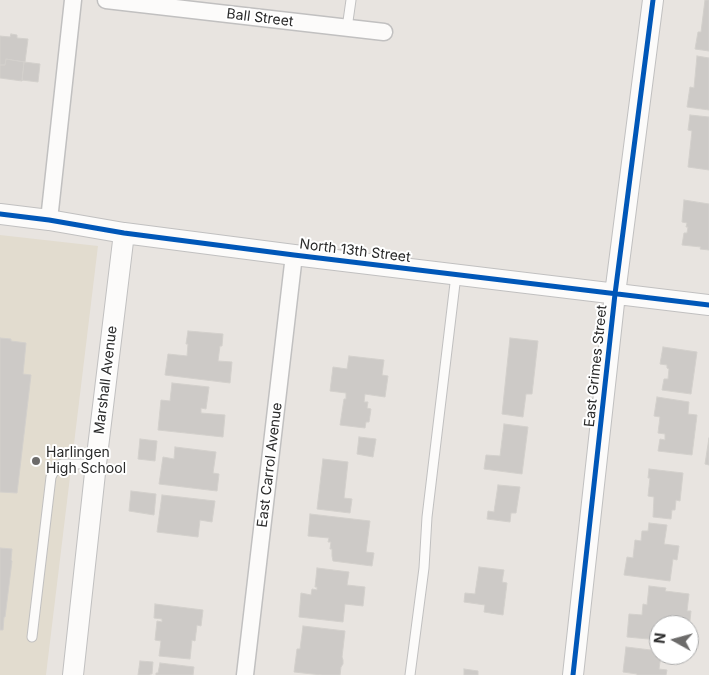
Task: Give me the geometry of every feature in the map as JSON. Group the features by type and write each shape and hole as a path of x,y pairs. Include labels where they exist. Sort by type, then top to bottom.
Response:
{"street":[{"path":"49,220 73,0"},
{"name":"Ball Street","path":"106,0 384,32"},
{"name":"East Grimes Street","path":"573,675 615,294 654,0"},
{"name":"North 13th Street","path":"0,214 124,233 294,255 709,305"},
{"name":"Marshall Avenue","path":"72,675 124,233"},
{"name":"East Carrol Avenue","path":"245,675 294,255"}],"lane":[{"path":"347,28 351,0"},
{"path":"410,675 424,568 426,517 456,275"},
{"path":"32,638 51,477 56,467 62,464 96,464"}],"shaded area":[{"name":"Harlingen High School","path":"0,235 98,246 46,675 0,675"}],"building":[{"path":"705,0 709,0 709,51 695,49 698,32 701,32"},
{"path":"11,34 17,35 17,38 28,39 25,62 6,59 5,65 0,65 0,36 10,37"},
{"path":"697,56 709,58 709,110 687,107 690,87 694,88"},
{"path":"6,59 24,62 22,81 0,78 0,65 5,65"},
{"path":"24,62 40,64 38,82 22,80"},
{"path":"690,115 709,117 709,170 688,167 692,131 688,130"},
{"path":"684,200 709,204 709,250 682,245 684,233 687,233 688,227 686,227 687,223 682,222"},
{"path":"188,331 223,334 218,361 232,362 230,383 165,375 168,354 187,356"},
{"path":"0,338 26,343 23,374 31,375 17,493 0,492"},
{"path":"510,338 538,341 532,394 526,394 523,417 502,414"},
{"path":"663,347 697,352 691,394 662,390 664,379 668,379 669,369 667,365 660,364"},
{"path":"349,356 384,360 382,375 388,376 385,397 365,394 364,402 368,402 367,408 371,409 369,422 366,422 365,428 340,425 346,393 330,391 333,367 347,369"},
{"path":"172,383 209,387 206,409 201,408 201,413 225,415 223,437 158,430 161,400 170,401"},
{"path":"657,397 689,402 688,414 697,415 692,455 658,451 660,439 665,440 665,434 658,433 660,417 654,416"},
{"path":"504,424 528,427 522,474 484,469 486,455 500,456"},
{"path":"359,437 376,439 373,457 357,454"},
{"path":"709,438 709,465 705,464"},
{"path":"140,439 157,441 155,461 138,459"},
{"path":"175,447 216,452 213,473 219,474 217,491 159,484 163,457 174,459"},
{"path":"323,459 348,462 344,498 352,499 350,513 317,509"},
{"path":"649,469 683,473 680,501 676,500 675,510 672,510 671,519 653,517 654,497 648,496"},
{"path":"498,485 520,487 516,513 511,513 510,522 487,519 488,511 494,512"},
{"path":"131,491 156,494 154,515 129,511"},
{"path":"162,495 215,501 212,522 200,520 198,537 157,532"},
{"path":"310,514 370,521 366,552 374,553 372,566 333,561 332,549 330,549 331,542 328,542 329,538 308,536"},
{"path":"649,523 667,525 664,544 679,546 677,560 673,559 670,581 624,575 627,557 633,558 635,540 641,541 642,531 648,531"},
{"path":"0,548 12,549 3,630 0,630"},
{"path":"479,567 504,570 502,582 507,583 503,615 484,612 485,605 464,602 465,593 475,594"},
{"path":"317,568 349,572 347,585 365,587 363,606 345,604 343,622 299,617 301,593 311,595 312,589 317,590 317,587 315,587"},
{"path":"649,586 666,588 665,591 689,594 687,611 691,611 691,615 649,615 649,639 627,637 629,614 642,615 643,604 647,605"},
{"path":"155,604 203,610 201,626 197,625 195,641 192,640 190,659 159,656 161,641 155,640 157,621 162,622 162,619 154,618"},
{"path":"303,626 345,631 343,664 340,675 294,672"},
{"path":"626,647 649,650 649,665 660,665 659,669 667,670 666,675 637,675 623,672"},
{"path":"140,661 153,662 152,674 138,675"},
{"path":"160,663 194,667 193,675 156,675"},
{"path":"464,669 478,671 478,675 464,675"}],"cycle path":[{"path":"573,675 615,294 653,0"},
{"path":"0,214 124,233 294,255 709,305"}],"place":[{"name":"Harlingen High School","path":"36,461"}]}
